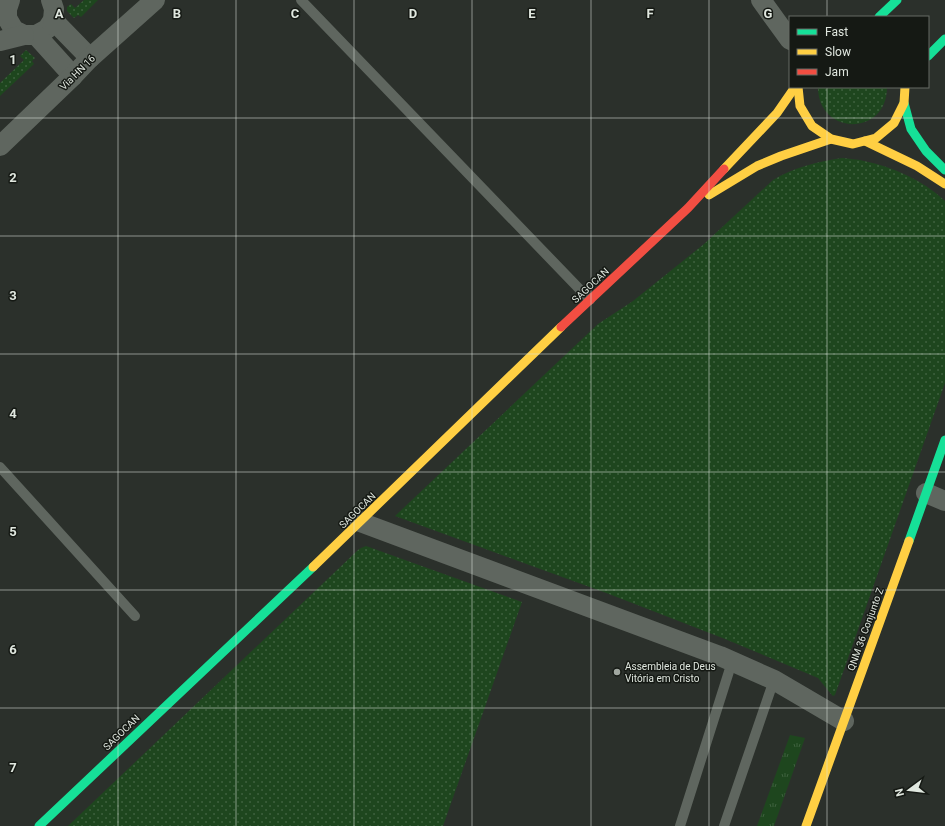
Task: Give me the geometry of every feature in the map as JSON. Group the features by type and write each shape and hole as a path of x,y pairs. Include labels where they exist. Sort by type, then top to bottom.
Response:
{"street":[{"name":"Via HN 16","path":"0,146 90,58 155,0"},
{"path":"762,0 789,19"},
{"path":"762,0 789,39"},
{"path":"880,16 897,0"},
{"path":"9,5 0,41 30,35 48,29 54,7"},
{"path":"9,5 14,30 30,35 73,76"},
{"path":"54,7 90,58"},
{"path":"929,55 945,40"},
{"name":"SAGOCAN","path":"39,826 360,522 533,354 688,208 777,112 794,88"},
{"path":"798,88 800,106 812,126 831,139 853,144 876,138 894,123 904,103"},
{"path":"905,88 904,103 911,130 926,152 945,170"},
{"name":"SAGOCAN","path":"688,208 757,166 831,139"},
{"path":"865,141 902,158 945,184"},
{"name":"QNM 36 Conjunto Z","path":"806,826 945,440"},
{"path":"926,493 945,501"},
{"path":"360,522 720,656 774,680 844,721"}],"lane":[{"path":"301,0 590,300"},
{"path":"0,467 135,616"},
{"path":"680,826 732,662"},
{"path":"724,826 774,680"}],"green space":[{"path":"84,0 98,0 81,17 78,15 74,18 67,11 67,7 71,4 75,8"},
{"path":"26,50 35,58 32,61 34,64 0,96 0,83 24,60 20,56"},
{"path":"818,88 887,88 884,103 876,115 865,122 852,124 840,122 829,115 821,103"},
{"path":"842,158 861,160 907,175 936,193 945,201 945,383 835,695 833,696 831,694 818,678 725,639 609,594 395,516 598,324 633,301 704,244 773,180 781,175 806,166"},
{"path":"366,546 522,602 443,826 68,826 358,550"},
{"path":"790,735 805,738 774,826 757,826"}],"traffic: fast":[{"path":"880,16 897,0"},
{"path":"929,55 945,39"},
{"path":"904,103 911,129 926,151 945,170"},
{"path":"909,541 945,440"},
{"path":"39,826 313,567"}],"traffic: slow":[{"path":"724,169 777,113 794,88"},
{"path":"798,88 800,106 812,126 831,139 853,144 876,138 894,123 904,103 905,88"},
{"path":"709,195 757,166 831,139"},
{"path":"865,141 917,166 945,184"},
{"path":"313,567 561,327"},
{"path":"806,826 909,541"}],"traffic: jam":[{"path":"561,327 688,208 724,169"}],"place":[{"name":"Assembleia de Deus Vitória em Cristo","path":"617,672"}]}
